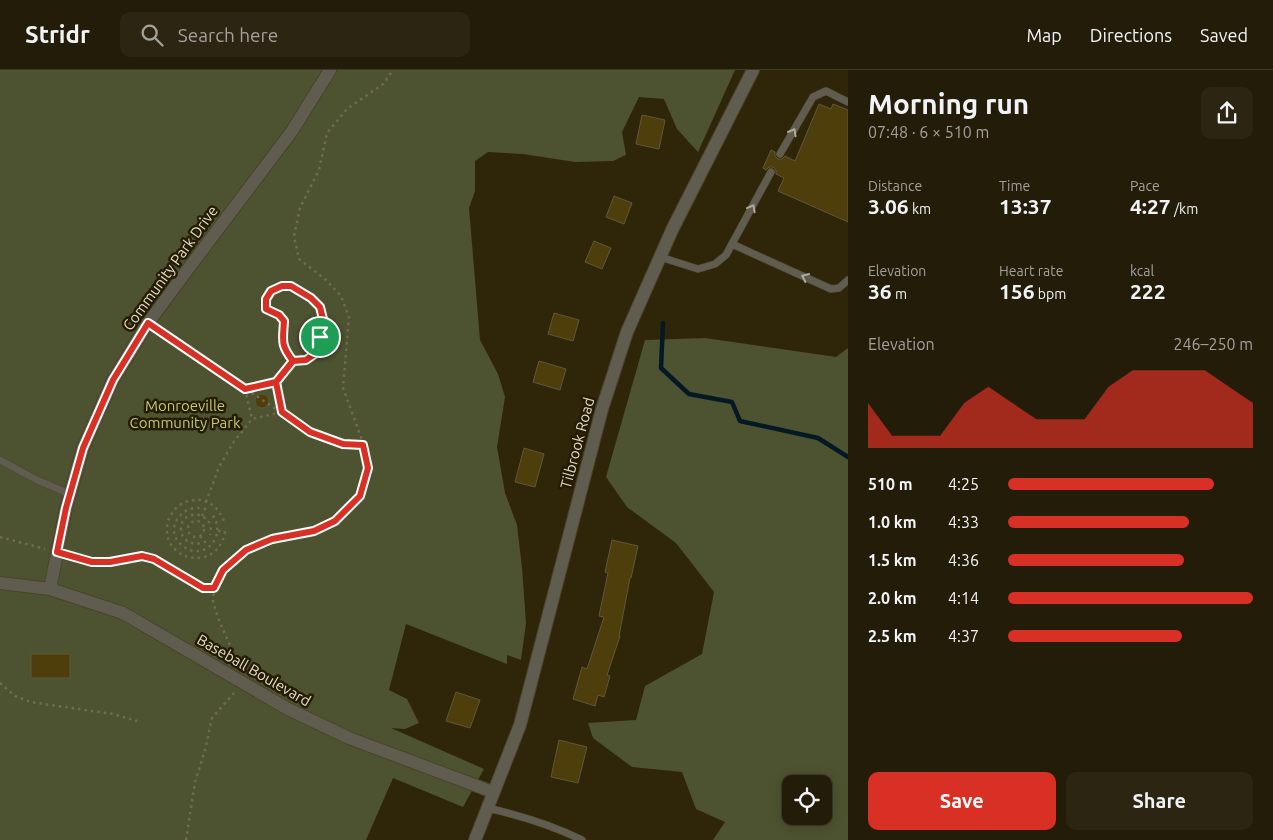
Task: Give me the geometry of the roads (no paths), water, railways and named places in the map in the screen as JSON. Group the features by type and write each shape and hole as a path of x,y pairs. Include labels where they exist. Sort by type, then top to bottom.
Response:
{"street":[{"name":"Community Park Drive","path":"50,589 66,508 83,448 113,380 148,323 292,131 330,70"},
{"name":"Tilbrook Road","path":"475,840 520,725 602,409 627,332 672,230 753,70"},
{"name":"Baseball Boulevard","path":"0,583 50,589 123,613 288,709 349,738 493,792"}],"lane":[{"path":"780,154 813,97 826,90 848,102"},
{"path":"660,257 698,269 715,264 726,255 771,172"},
{"path":"732,244 831,289 839,288 848,280"},
{"path":"0,460 37,480 70,494"},
{"path":"487,808 508,812 559,829 582,840"}],"waterway":[{"path":"663,323 661,368 689,394 732,402 740,421 818,438 848,457"}],"park label":[{"name":"Monroeville Community Park","path":"185,414"}]}
